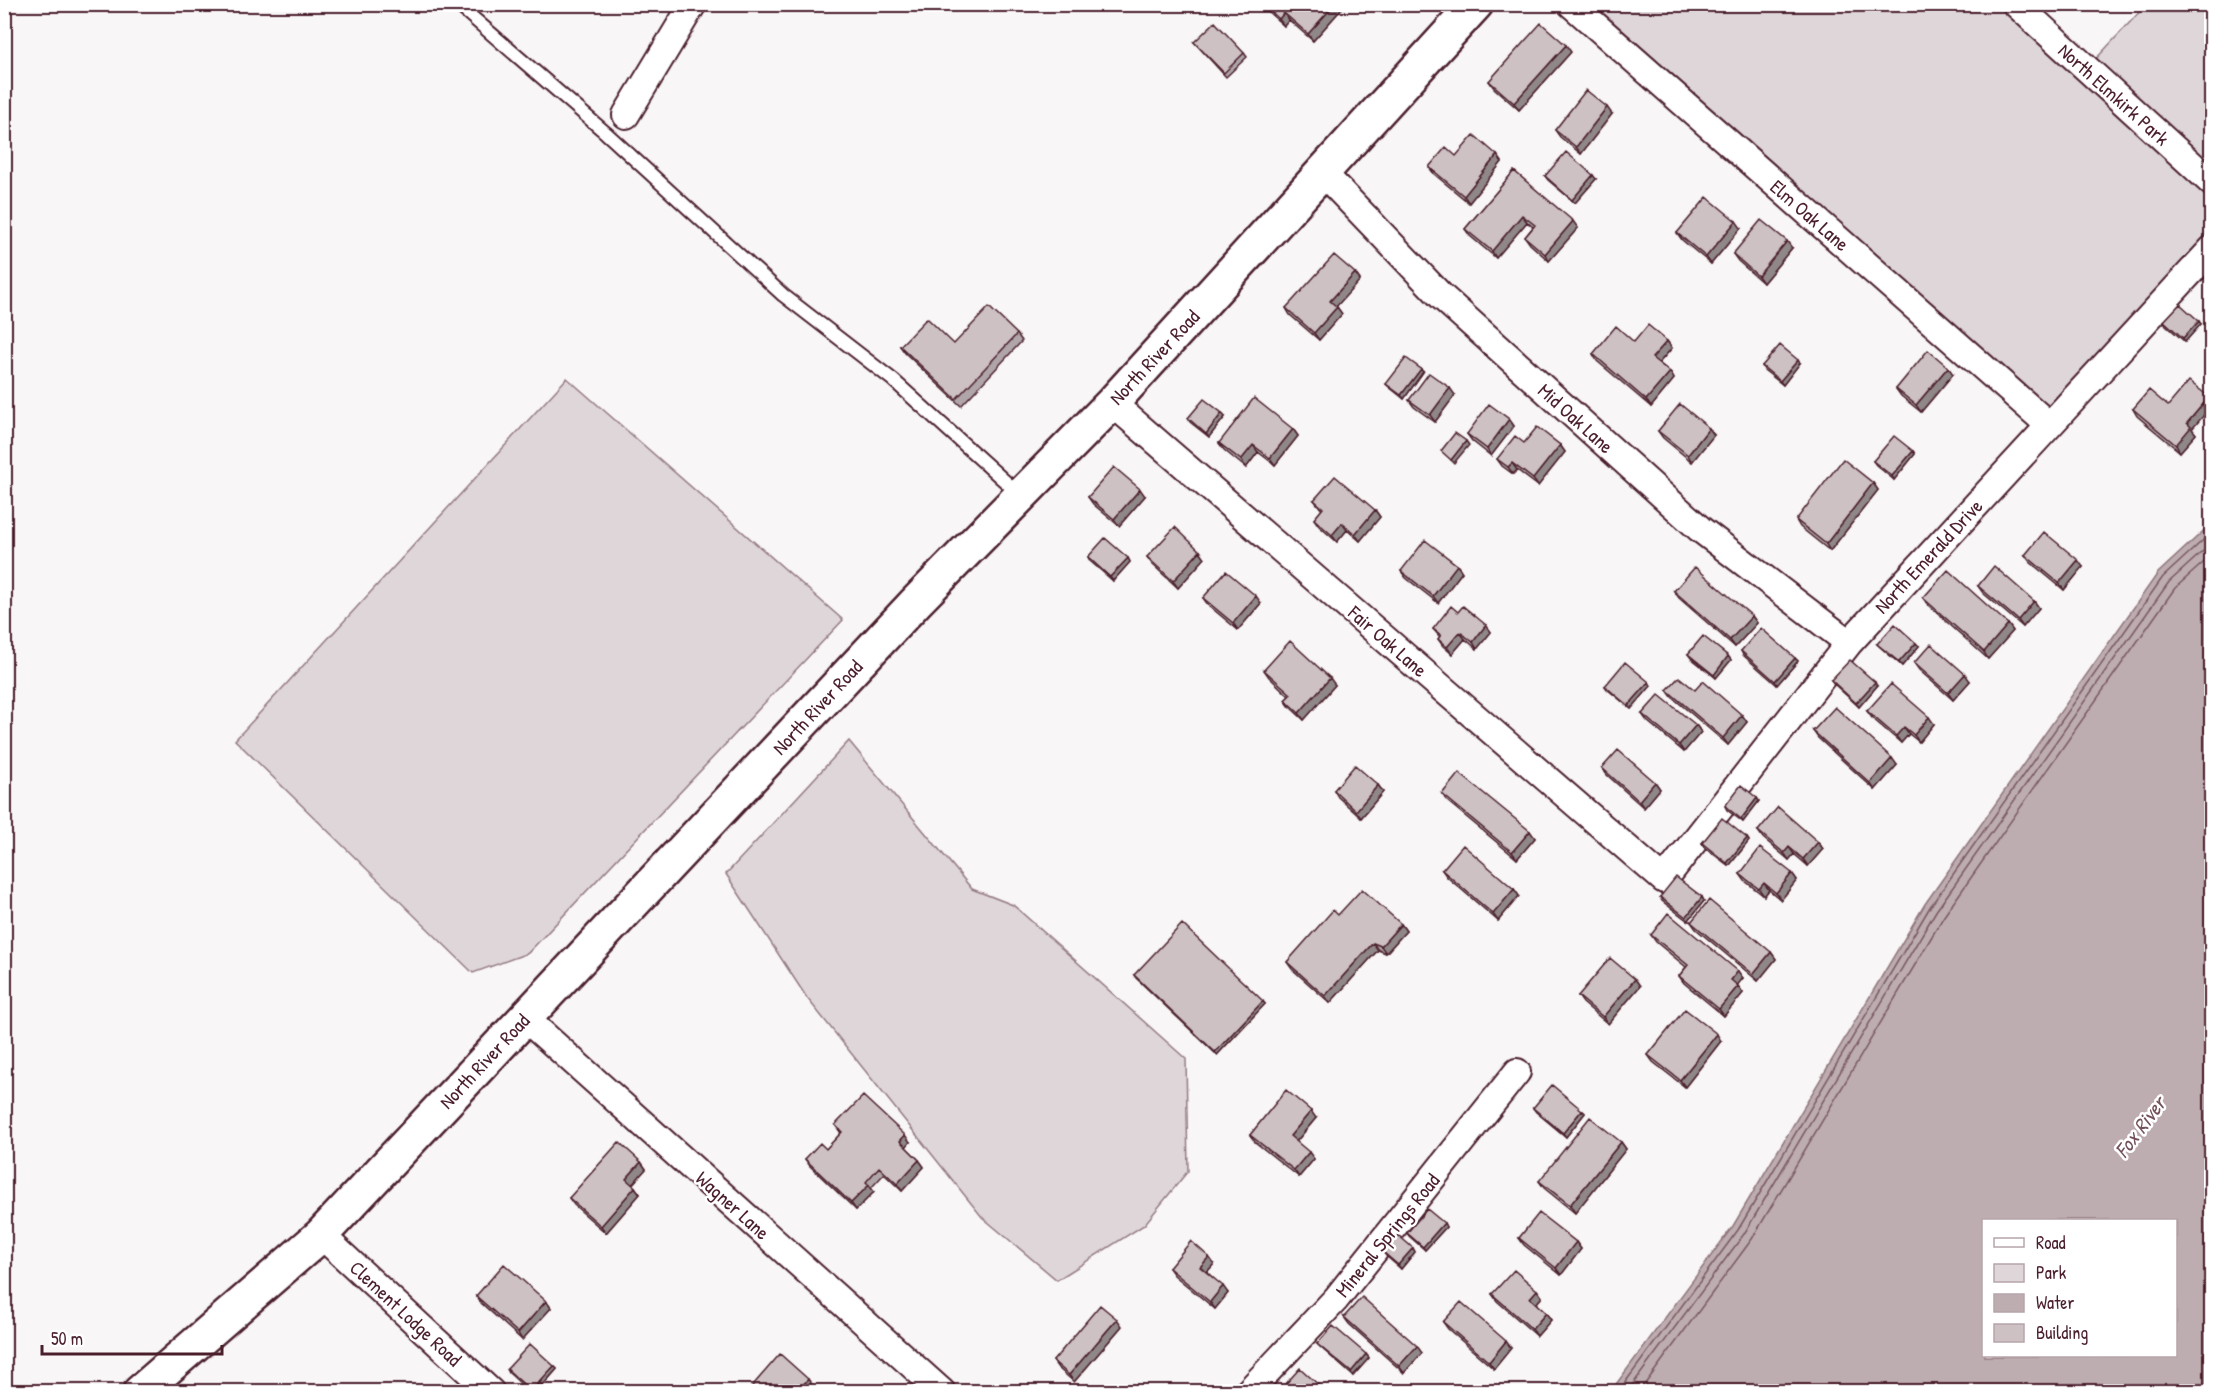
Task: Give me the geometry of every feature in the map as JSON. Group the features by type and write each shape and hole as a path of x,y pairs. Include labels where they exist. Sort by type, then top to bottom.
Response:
{"street":[{"path":"626,115 693,4"},
{"name":"North River Road","path":"140,1392 321,1235 1019,494 1112,403 1231,276 1322,172 1476,4"},
{"name":"Elm Oak Lane","path":"1571,4 2049,425"},
{"name":"North Elmkirk Park","path":"2016,4 2211,183"},
{"name":"Mid Oak Lane","path":"1322,172 1441,296 1700,529 1849,643"},
{"name":"North Emerald Drive","path":"1664,880 1849,643 2211,249"},
{"name":"Fair Oak Lane","path":"1112,403 1664,880"},
{"name":"Wagner Lane","path":"525,1018 942,1392"},
{"name":"Mineral Springs Road","path":"1248,1392 1336,1299 1518,1072"},
{"name":"Clement Lodge Road","path":"321,1235 491,1392"}],"lane":[{"path":"457,4 606,133 783,294 893,380 1019,494"}],"green space":[{"path":"1594,5 1997,5 2080,76 2146,5 2211,5 2211,232 2049,407"},
{"path":"567,378 843,620 528,953 473,973 235,740"},
{"path":"849,741 972,889 1013,905 1186,1059 1188,1171 1144,1225 1057,1280 982,1217 807,998 726,874"}],"water":[{"name":"Fox River","path":"2211,524 2211,1391 1611,1391 1733,1226 1925,904 2158,573"}],"building":[{"path":"1263,4 1335,4 1308,34 1284,13 1279,19"},
{"path":"1215,22 1244,53 1224,73 1194,42"},
{"path":"1541,23 1566,45 1514,103 1489,81"},
{"path":"1586,90 1607,107 1576,147 1555,130"},
{"path":"1474,135 1497,155 1464,196 1429,167 1446,147 1456,156"},
{"path":"1566,152 1593,175 1572,200 1545,176"},
{"path":"1514,171 1573,221 1545,254 1525,237 1535,225 1522,215 1492,251 1465,229"},
{"path":"1707,197 1736,221 1706,257 1677,233"},
{"path":"1761,220 1787,241 1758,276 1733,254"},
{"path":"1334,255 1355,273 1330,301 1337,307 1314,333 1286,308"},
{"path":"2180,304 2199,321 2183,338 2164,321"},
{"path":"989,307 1017,334 956,399 900,346 927,318 954,344"},
{"path":"1648,325 1667,341 1652,358 1670,372 1646,400 1593,354 1616,326 1634,342"},
{"path":"1780,345 1798,360 1780,381 1762,366"},
{"path":"1928,350 1948,367 1916,405 1896,389"},
{"path":"1406,358 1421,369 1401,395 1386,384"},
{"path":"1429,373 1450,388 1430,415 1409,400"},
{"path":"2189,381 2209,397 2187,423 2191,427 2176,445 2133,409 2149,390 2168,406"},
{"path":"1254,398 1293,429 1270,458 1253,445 1241,460 1219,443"},
{"path":"1204,399 1222,413 1206,434 1188,418"},
{"path":"1489,404 1509,419 1487,449 1467,434"},
{"path":"1680,404 1709,428 1688,455 1658,431"},
{"path":"1537,427 1560,445 1533,479 1512,463 1508,467 1497,459 1515,436 1524,443"},
{"path":"1455,433 1466,441 1451,460 1441,451"},
{"path":"1894,436 1913,451 1892,476 1873,461"},
{"path":"1843,459 1873,483 1826,544 1796,520"},
{"path":"1114,467 1140,489 1114,519 1088,497"},
{"path":"1335,476 1375,510 1355,534 1342,523 1332,535 1314,519 1323,508 1314,500"},
{"path":"1175,527 1200,551 1173,581 1147,557"},
{"path":"2044,532 2078,560 2059,583 2025,555"},
{"path":"1105,538 1128,558 1110,577 1088,557"},
{"path":"1425,540 1457,565 1433,596 1401,571"},
{"path":"1994,566 2034,601 2018,620 1978,586"},
{"path":"1695,567 1752,616 1730,640 1674,591"},
{"path":"1948,570 2008,624 1984,652 1923,598"},
{"path":"1226,571 1256,596 1233,623 1203,598"},
{"path":"1451,606 1458,612 1463,606 1486,625 1473,642 1460,632 1447,647 1438,639 1441,635 1433,629"},
{"path":"1895,624 1916,643 1899,662 1877,644"},
{"path":"1761,628 1795,658 1775,681 1741,651"},
{"path":"1703,636 1728,656 1714,675 1688,654"},
{"path":"1290,641 1330,678 1299,713 1285,700 1291,694 1264,670"},
{"path":"1931,644 1965,674 1948,693 1914,663"},
{"path":"1850,660 1875,682 1856,703 1831,680"},
{"path":"1625,662 1649,682 1628,706 1605,686"},
{"path":"1679,677 1695,690 1703,681 1742,715 1723,738 1667,690"},
{"path":"1891,684 1929,717 1914,735 1904,727 1896,736 1867,711"},
{"path":"1659,695 1696,725 1679,745 1642,714"},
{"path":"1835,707 1892,758 1870,783 1813,731"},
{"path":"1618,750 1655,782 1639,801 1602,768"},
{"path":"1355,765 1378,785 1356,811 1334,790"},
{"path":"1459,773 1530,831 1512,852 1442,794"},
{"path":"1741,785 1757,798 1741,819 1725,806"},
{"path":"1778,807 1818,842 1803,859 1789,847 1784,853 1758,831"},
{"path":"1722,818 1747,838 1727,863 1702,843"},
{"path":"1463,845 1514,889 1493,914 1442,870"},
{"path":"1760,848 1792,873 1776,893 1764,883 1759,889 1740,874"},
{"path":"1676,877 1702,897 1686,917 1660,897"},
{"path":"1362,889 1401,924 1381,946 1373,943 1325,996 1287,962 1333,910 1338,915"},
{"path":"1709,900 1771,952 1753,974 1691,922"},
{"path":"1668,913 1738,971 1731,980 1738,986 1719,1009 1679,976 1688,965 1651,935"},
{"path":"1182,924 1263,1001 1215,1052 1134,975"},
{"path":"1610,958 1635,979 1603,1017 1578,996"},
{"path":"1685,1009 1717,1034 1680,1080 1648,1055"},
{"path":"1552,1085 1582,1110 1563,1133 1533,1108"},
{"path":"1286,1090 1311,1111 1290,1136 1309,1152 1294,1170 1250,1135"},
{"path":"863,1096 905,1135 900,1141 919,1160 897,1184 879,1167 866,1182 869,1185 851,1203 805,1159 820,1143 826,1149 842,1132 835,1125"},
{"path":"1590,1117 1621,1142 1570,1205 1539,1181"},
{"path":"619,1142 641,1162 626,1179 635,1187 601,1226 569,1198"},
{"path":"1427,1209 1444,1223 1423,1247 1407,1233"},
{"path":"1539,1213 1576,1242 1556,1268 1519,1238"},
{"path":"1398,1235 1413,1248 1398,1265 1383,1252"},
{"path":"1191,1241 1209,1257 1200,1267 1223,1286 1210,1302 1169,1268"},
{"path":"504,1264 546,1301 518,1333 476,1296"},
{"path":"1514,1270 1537,1290 1530,1298 1546,1313 1532,1329 1492,1294"},
{"path":"1362,1297 1417,1346 1399,1366 1344,1317"},
{"path":"1461,1302 1506,1341 1489,1362 1443,1322"},
{"path":"1100,1305 1117,1319 1069,1375 1053,1361"},
{"path":"1333,1326 1366,1354 1351,1372 1317,1344"},
{"path":"530,1344 554,1366 531,1391 507,1369"},
{"path":"780,1354 808,1379 797,1392 747,1392"},
{"path":"1300,1368 1321,1387 1317,1392 1289,1392 1283,1387"}]}
